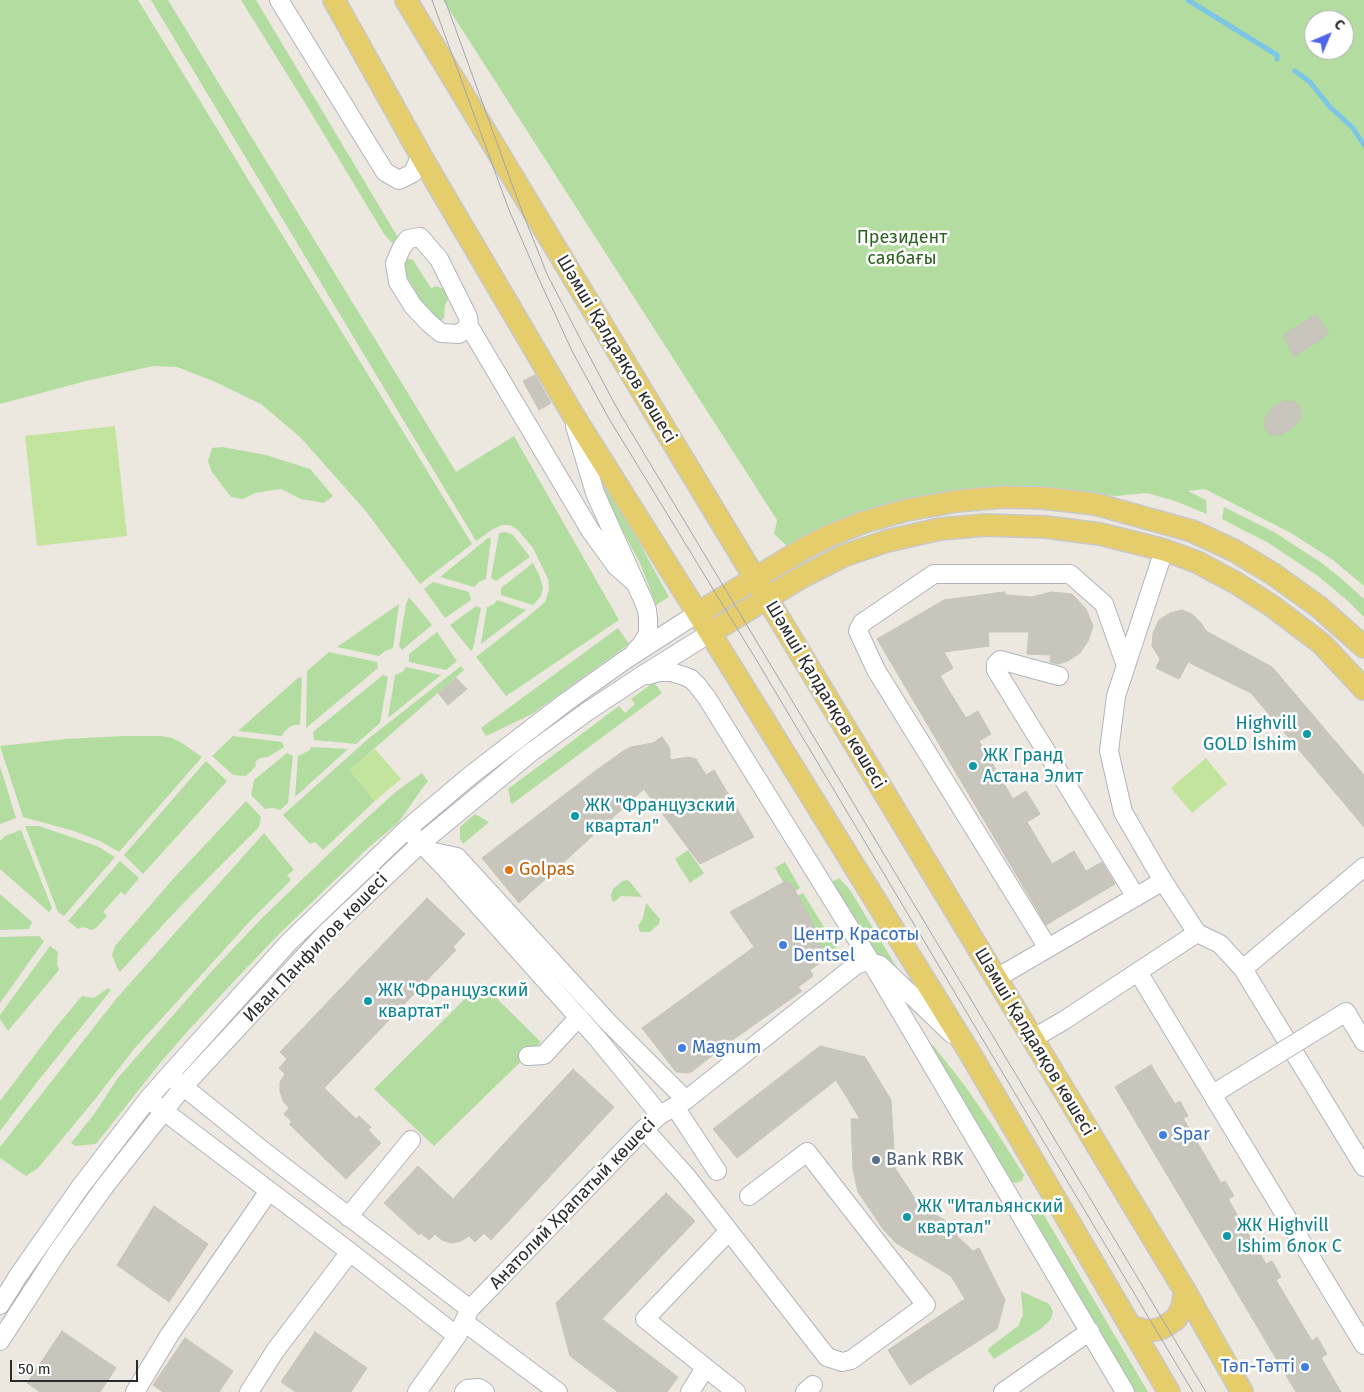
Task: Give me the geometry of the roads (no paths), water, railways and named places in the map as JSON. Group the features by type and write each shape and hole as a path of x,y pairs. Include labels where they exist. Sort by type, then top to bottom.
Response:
{"main road":[{"path":"334,0 425,163 572,412 968,1050 1169,1392"},
{"name":"Шәмші Қалдаяқов көшесі","path":"406,0 1185,1291 1242,1392"},
{"path":"698,613 805,548 864,522 907,510 957,501 1003,497 1043,498 1095,504 1192,531 1235,551 1273,574 1319,607 1364,647"},
{"path":"710,633 800,578 843,556 887,541 940,529 986,525 1046,527 1100,534 1164,550 1205,566 1272,606 1322,644 1364,689"},
{"path":"1130,1326 1148,1331 1160,1329 1176,1319 1182,1308 1185,1291"}],"street":[{"path":"279,0 385,172 398,180 413,173 417,164 425,163"},
{"path":"469,326 459,334 441,333 413,306 398,282 395,264 402,247 408,239 420,237 439,259 468,317 469,326 590,530 616,566 634,582"},
{"path":"572,412 594,493 647,610 648,634 641,645 625,660"},
{"path":"1164,550 1116,696 1109,751 1123,812 1196,933 1220,944 1243,968 1364,1167"},
{"path":"1048,948 876,670 858,631 862,623 934,574 1070,574 1104,604 1126,666"},
{"name":"Иван Панфилов көшесі","path":"0,1306 18,1276 80,1186 148,1099 289,942 407,829 514,740 625,660 698,613"},
{"name":"Иван Панфилов көшесі","path":"0,1341 65,1242 105,1186 183,1087 325,934 536,748 588,710 710,633"},
{"path":"1060,676 1000,660 996,664 996,670 1136,897"},
{"path":"638,678 659,672 672,672 691,679 707,698 871,962 1125,1392"},
{"path":"407,829 579,1018 673,1107"},
{"path":"425,847 457,857 607,1021 673,1107 717,1171"},
{"path":"1243,968 1364,867"},
{"path":"995,978 1163,881"},
{"path":"1032,1039 1063,1021 1196,933"},
{"name":"Анатолий Храпатый көшесі","path":"417,1392 464,1322 644,1129 852,969 864,962 871,962"},
{"path":"871,962 880,965 968,1050"},
{"path":"1138,972 1364,1345"},
{"path":"1213,1094 1346,1012 1364,1042"},
{"path":"528,1056 544,1055 579,1018"},
{"path":"169,1075 348,1217 464,1322"},
{"path":"148,1099 350,1252 464,1322 558,1392"},
{"path":"644,1129 687,1177 827,1357 842,1362 851,1360 926,1305 807,1152 749,1196"},
{"path":"348,1217 412,1140"},
{"path":"135,1392 170,1334 269,1192"},
{"path":"729,1230 645,1319 736,1392"},
{"path":"248,1392 350,1252"},
{"path":"1003,1392 1090,1332"},
{"path":"690,1392 705,1368"},
{"path":"464,1392 467,1389 479,1388 484,1392"}],"waterway":[{"path":"1188,0 1277,55 1277,59"},
{"path":"1295,71 1310,82 1330,107 1353,128 1364,145"}],"tram line":[{"path":"432,0 509,210 572,351 608,417 757,661 1193,1392"},
{"path":"445,0 520,206 547,274 618,410 1206,1392"}],"place":[{"name":"Highvill GOLD Ishim","path":"1307,734"},
{"name":"ЖК Гранд Астана Элит","path":"973,766"},
{"name":"ЖК \"Французский квартал\"","path":"575,816"},
{"name":"Golpas","path":"509,870"},
{"name":"Центр Красоты Dentsel","path":"783,945"},
{"name":"ЖК \"Французский квартат\"","path":"368,1001"},
{"name":"Magnum","path":"682,1048"},
{"name":"Spar","path":"1163,1135"},
{"name":"Bank RBK","path":"876,1160"},
{"name":"ЖК \"Итальянский квартал\"","path":"907,1217"},
{"name":"ЖК Highvill Ishim блок C","path":"1227,1236"},
{"name":"Тәп-Тәтті","path":"1305,1367"}],"park label":[{"name":"Президент саябағы","path":"902,248"}]}
